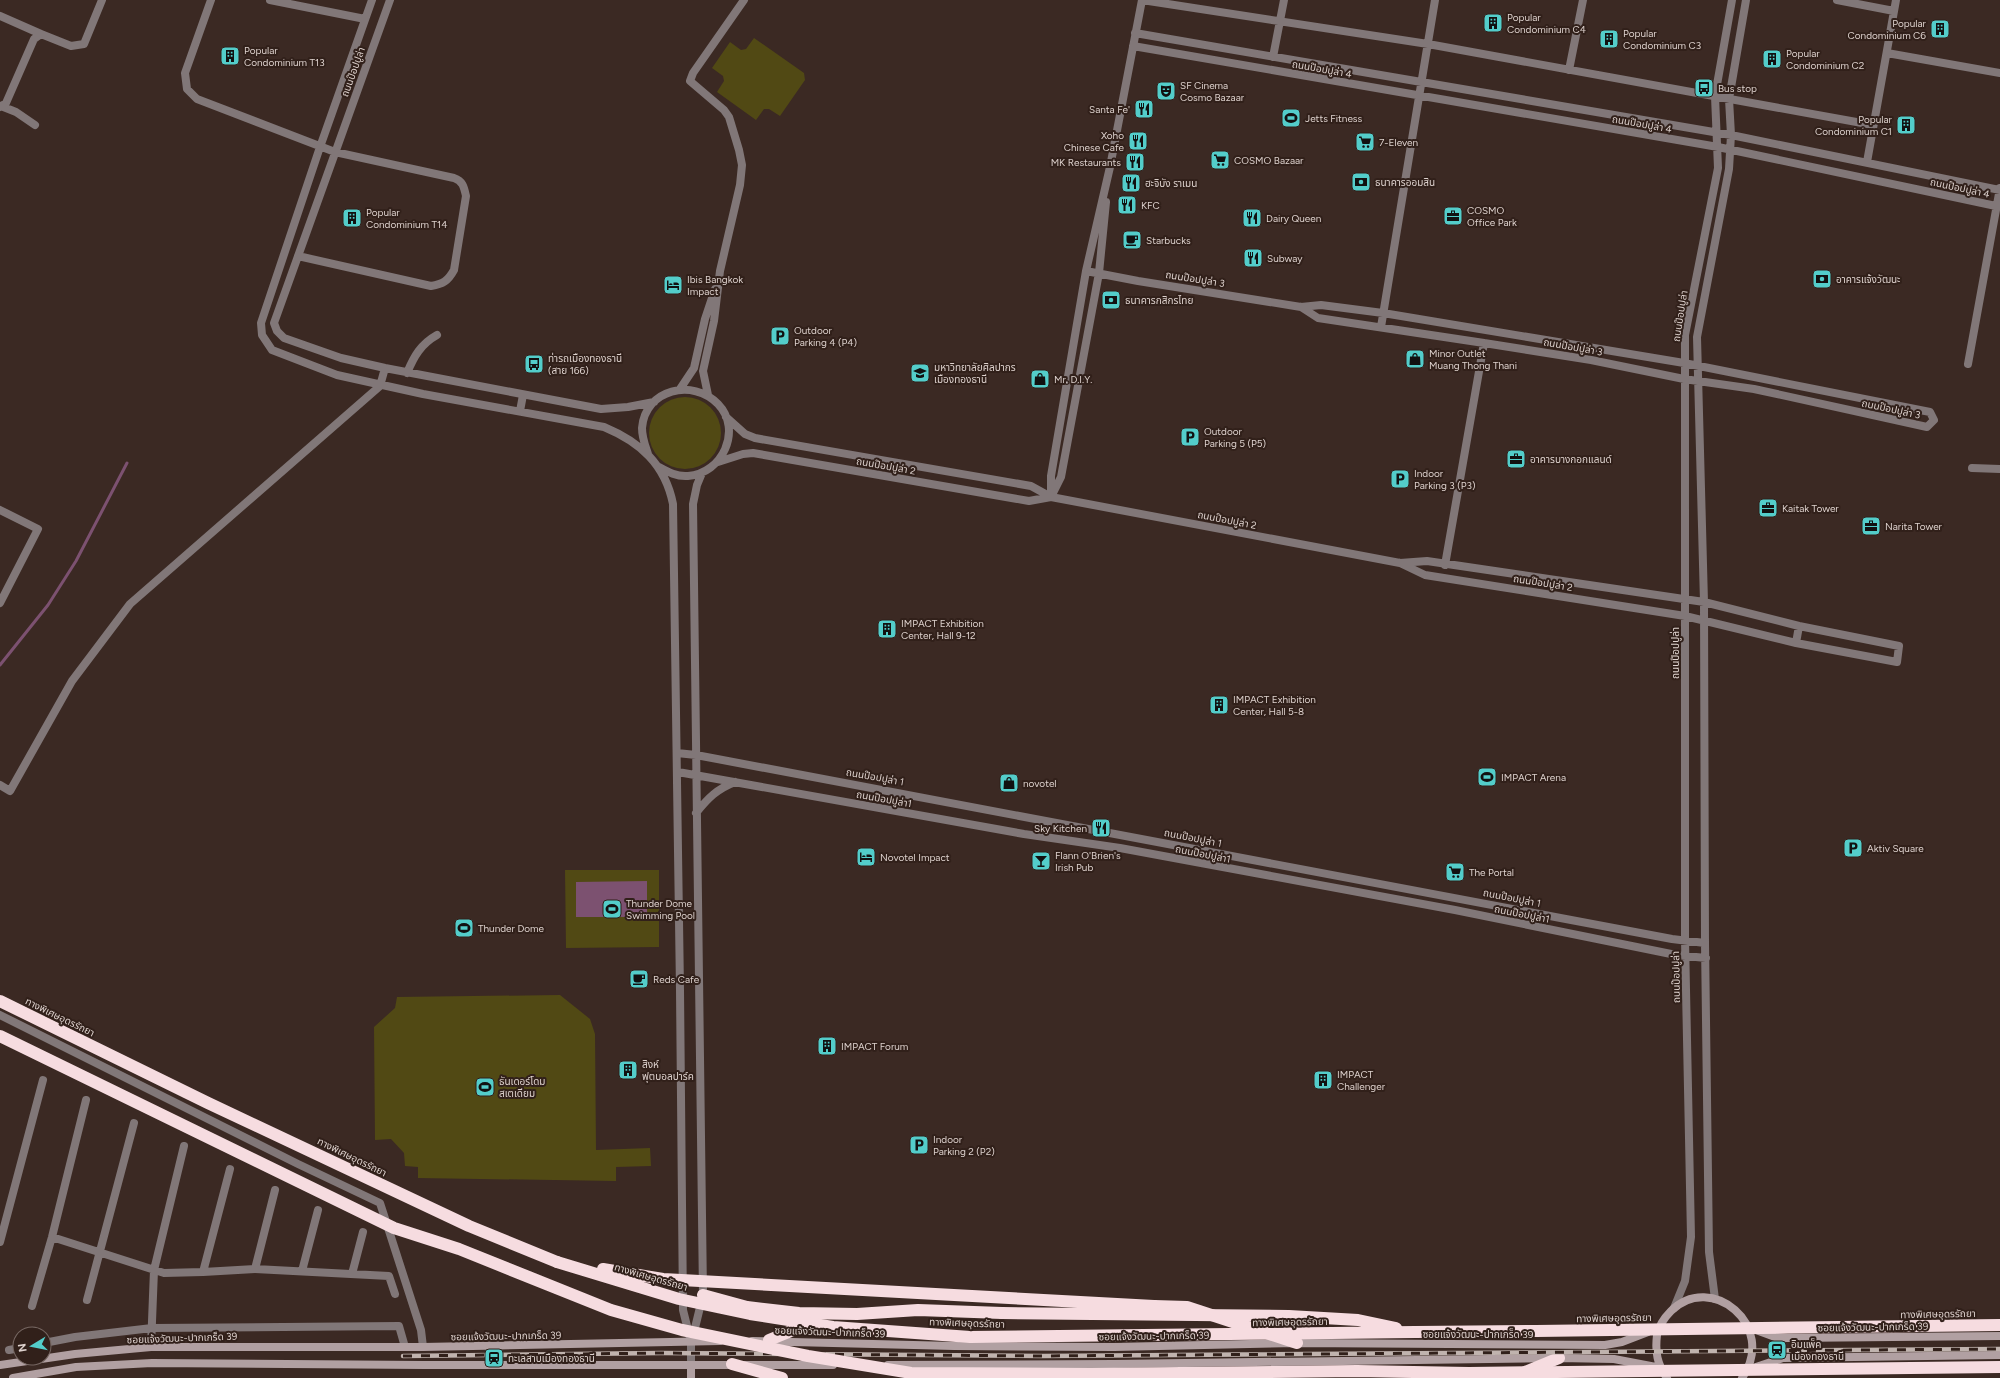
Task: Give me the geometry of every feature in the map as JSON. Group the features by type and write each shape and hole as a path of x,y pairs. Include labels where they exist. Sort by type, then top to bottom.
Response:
{"highway":[{"name":"ทางพิเศษอุดรรัถยา","path":"0,1001 208,1103 403,1196 469,1226 557,1262 680,1299 750,1314 833,1328 970,1337 2000,1325"},
{"path":"0,1036 394,1228 459,1249 611,1310 682,1330 808,1356 911,1373 960,1378"},
{"path":"557,1262 663,1279 1187,1307 1297,1343"},
{"path":"702,1294 747,1307 799,1313 857,1314 918,1310 1002,1313 1289,1316 1358,1320 1415,1332"},
{"path":"769,1340 796,1329 857,1314"},
{"path":"1511,1378 1559,1358"},
{"path":"732,1364 782,1378"},
{"path":"911,1373 1092,1374 1356,1371 1470,1373 2000,1367"},
{"path":"1445,1378 1470,1373"}],"main road":[{"name":"ซอยแจ้งวัฒนะ-ปากเกร็ด 39","path":"1667,1378 1660,1368 1655,1348 1659,1328 1665,1317 1674,1308 1686,1301 1701,1298 1716,1299 1735,1308 1748,1326 1753,1340 1753,1355 1748,1369 1742,1378"},
{"name":"ซอยแจ้งวัฒนะ-ปากเกร็ด 39","path":"1748,1326 1764,1334 1787,1338 2000,1336"},
{"name":"ซอยแจ้งวัฒนะ-ปากเกร็ด 39","path":"0,1365 75,1354 151,1346 423,1347 769,1340 954,1346 1106,1347 1297,1343 1605,1345 1622,1342 1659,1328"},
{"path":"1748,1369 1782,1358 2000,1355"},
{"path":"13,1378 76,1367 152,1363 691,1365 1091,1364 1559,1358 1614,1359 1660,1368"},
{"path":"691,1365 691,1378"}],"street":[{"path":"0,16 71,46 84,44 102,0"},
{"path":"211,0 185,73 187,89 197,99 335,152 459,180 464,185 466,196 454,270 449,280 441,284 431,286 298,256"},
{"path":"270,0 365,19"},
{"name":"ถนนป๊อปปูล่า","path":"262,335 261,323 320,147 372,0"},
{"name":"ถนนป๊อปปูล่า","path":"277,331 274,323 390,0"},
{"path":"680,389 694,368 705,319 720,271 740,185 742,165 732,122 724,110 690,81 693,73 744,0"},
{"path":"1051,497 1051,476 1086,271 1110,167 1142,0 1428,44 1874,124"},
{"path":"1273,57 1284,0"},
{"path":"1381,328 1435,0"},
{"path":"1569,70 1583,0"},
{"name":"ถนนป๊อปปูล่า","path":"1674,1308 1685,1281 1691,1237 1685,940 1685,335 1718,168 1718,133 1715,96 1732,0"},
{"name":"ถนนป๊อปปูล่า","path":"1704,620 1697,337 1729,169 1731,135 1729,99 1746,0"},
{"path":"1837,0 1894,11"},
{"path":"1867,162 1896,0"},
{"path":"1,107 6,103 34,39 41,34"},
{"name":"ถนนป๊อปปูล่า 4","path":"1133,46 1718,147 1996,206 2000,189 1898,170 1867,162 1731,135 1135,34"},
{"path":"1886,52 2000,73"},
{"path":"1525,114 1528,101"},
{"path":"1,107 16,112 35,125"},
{"path":"1051,497 1061,478 1099,273 1110,167"},
{"path":"1896,184 1898,170"},
{"path":"1968,364 1996,206"},
{"path":"708,395 703,371 714,321 720,271"},
{"name":"ถนนป๊อปปูล่า 3","path":"1086,271 1138,281 1301,307 1321,305 1384,313 1684,363 1930,412 1934,420 1927,427 1754,389 1699,382 1591,360 1318,318 1301,307"},
{"path":"654,402 628,407 601,409 407,373 341,358 284,338 277,331 262,335 272,350 337,375 380,386 604,427 624,435 648,455 658,467 670,489 673,504 678,772 683,1310 691,1342"},
{"path":"407,373 418,351 427,341 437,335"},
{"path":"1445,565 1484,343"},
{"path":"0,786 10,791 72,680 130,604 380,386 385,368"},
{"path":"1754,389 1755,377"},
{"path":"648,455 642,440 642,426 646,414 654,402 666,393 680,389 695,390 708,395 719,405 726,417 729,433 726,449 718,462 702,473 687,476 672,474 658,467"},
{"path":"520,411 523,395"},
{"path":"1844,409 1855,396"},
{"name":"ถนนป๊อปปูล่า 2","path":"726,417 737,428 755,438 1031,486 1051,497 1400,563 1425,575 1685,616 1796,643 1896,662 1899,646 1799,626 1704,602 1686,599 1445,565 1427,561 1400,563"},
{"name":"ถนนป๊อปปูล่า 2","path":"718,462 743,454 753,454 1029,501 1051,497"},
{"path":"1972,468 2000,469"},
{"path":"691,1365 691,1342 702,1294 693,504 697,485 702,473"},
{"path":"0,510 38,529 0,603"},
{"path":"1544,594 1547,579"},
{"path":"1704,620 1705,943 1709,1252 1716,1299"},
{"path":"1796,643 1799,626"},
{"name":"ถนนป๊อปปูล่า 1","path":"677,753 696,755 1705,943"},
{"name":"ถนนป๊อปปูล่า1","path":"678,772 696,774 1024,834 1120,848 1448,909 1686,956 1706,958"},
{"path":"696,813 711,794 722,787 736,782"},
{"path":"0,1015 298,1164 380,1203 421,1330 423,1347"},
{"path":"0,1242 43,1080"},
{"path":"32,1306 52,1237 86,1100"},
{"path":"87,1300 134,1123"},
{"path":"151,1346 154,1270 184,1146"},
{"path":"203,1272 230,1169"},
{"path":"255,1269 275,1190"},
{"path":"302,1271 318,1210"},
{"path":"352,1274 363,1232"},
{"path":"52,1237 164,1273 255,1269 389,1276 395,1294"},
{"path":"52,1342 152,1328 399,1326 405,1347"}],"shaded area":[{"path":"754,38 804,73 805,80 780,116 769,109 764,109 756,120 717,92 724,81 723,76 712,68 730,42 741,50 746,49"},
{"path":"685,397 705,403 715,413 721,433 715,453 705,463 685,469 665,463 655,453 649,433 655,413 665,403"},
{"name":"Thunder Dome Swimming Pool","path":"565,870 659,870 659,947 566,948"},
{"path":"647,881 647,917 576,917 576,882"},
{"name":"ธันเดอร์โดม สเตเดียม","path":"560,995 590,1019 595,1034 596,1150 650,1148 651,1166 616,1167 616,1181 418,1178 418,1167 405,1166 404,1153 391,1139 375,1140 374,1027 395,1008 397,997"}],"waterway":[{"path":"0,665 48,605 76,561 127,463"}],"railway":[{"path":"403,1356 661,1353 1042,1356 2000,1349"}],"place":[{"name":"Popular Condominium C4","path":"1493,23"},
{"name":"Popular Condominium C6","path":"1940,29"},
{"name":"Popular Condominium C3","path":"1609,39"},
{"name":"Popular Condominium T13","path":"230,56"},
{"name":"Popular Condominium C2","path":"1772,59"},
{"name":"Bus stop","path":"1704,88"},
{"name":"SF Cinema Cosmo Bazaar","path":"1166,91"},
{"name":"Santa Fe'","path":"1144,109"},
{"name":"Jetts Fitness","path":"1291,118"},
{"name":"Popular Condominium C1","path":"1906,125"},
{"name":"Xoho Chinese Cafe","path":"1138,141"},
{"name":"7-Eleven","path":"1365,142"},
{"name":"COSMO Bazaar","path":"1220,160"},
{"name":"MK Restaurants","path":"1135,162"},
{"name":"ธนาคารออมสิน","path":"1361,182"},
{"name":"ฮะจิบัง ราเมน","path":"1131,183"},
{"name":"KFC","path":"1127,205"},
{"name":"COSMO Office Park","path":"1453,216"},
{"name":"Popular Condominium T14","path":"352,218"},
{"name":"Dairy Queen","path":"1252,218"},
{"name":"Starbucks","path":"1132,240"},
{"name":"Subway","path":"1253,258"},
{"name":"อาคารแจ้งวัฒนะ","path":"1822,279"},
{"name":"Ibis Bangkok Impact","path":"673,285"},
{"name":"ธนาคารกสิกรไทย","path":"1111,300"},
{"name":"Outdoor Parking 4 (P4)","path":"780,336"},
{"name":"Minor Outlet Muang Thong Thani","path":"1415,359"},
{"name":"ท่ารถเมืองทองธานี (สาย 166)","path":"534,364"},
{"name":"มหาวิทยาลัยศิลปากร เมืองทองธานี","path":"920,373"},
{"name":"Mr. D.I.Y.","path":"1040,379"},
{"name":"Outdoor Parking 5 (P5)","path":"1190,437"},
{"name":"อาคารบางกอกแลนด์","path":"1516,459"},
{"name":"Indoor Parking 3 (P3)","path":"1400,479"},
{"name":"Kaitak Tower","path":"1768,508"},
{"name":"Narita Tower","path":"1871,526"},
{"name":"IMPACT Exhibition Center, Hall 9-12","path":"887,629"},
{"name":"IMPACT Exhibition Center, Hall 5-8","path":"1219,705"},
{"name":"IMPACT Arena","path":"1487,777"},
{"name":"novotel","path":"1009,783"},
{"name":"Sky Kitchen","path":"1101,828"},
{"name":"Aktiv Square","path":"1853,848"},
{"name":"Novotel Impact","path":"866,857"},
{"name":"Flann O'Brien's Irish Pub","path":"1041,861"},
{"name":"The Portal","path":"1455,872"},
{"name":"Thunder Dome Swimming Pool","path":"612,909"},
{"name":"Thunder Dome","path":"464,928"},
{"name":"Reds Cafe","path":"639,979"},
{"name":"IMPACT Forum","path":"827,1046"},
{"name":"สิงห์ ฟุตบอลปาร์ค","path":"628,1070"},
{"name":"IMPACT Challenger","path":"1323,1080"},
{"name":"ธันเดอร์โดม สเตเดียม","path":"485,1087"},
{"name":"Indoor Parking 2 (P2)","path":"919,1145"},
{"name":"อิมแพ็ค เมืองทองธานี","path":"1777,1350"},
{"name":"ทะเลสาบเมืองทองธานี","path":"494,1358"}]}
